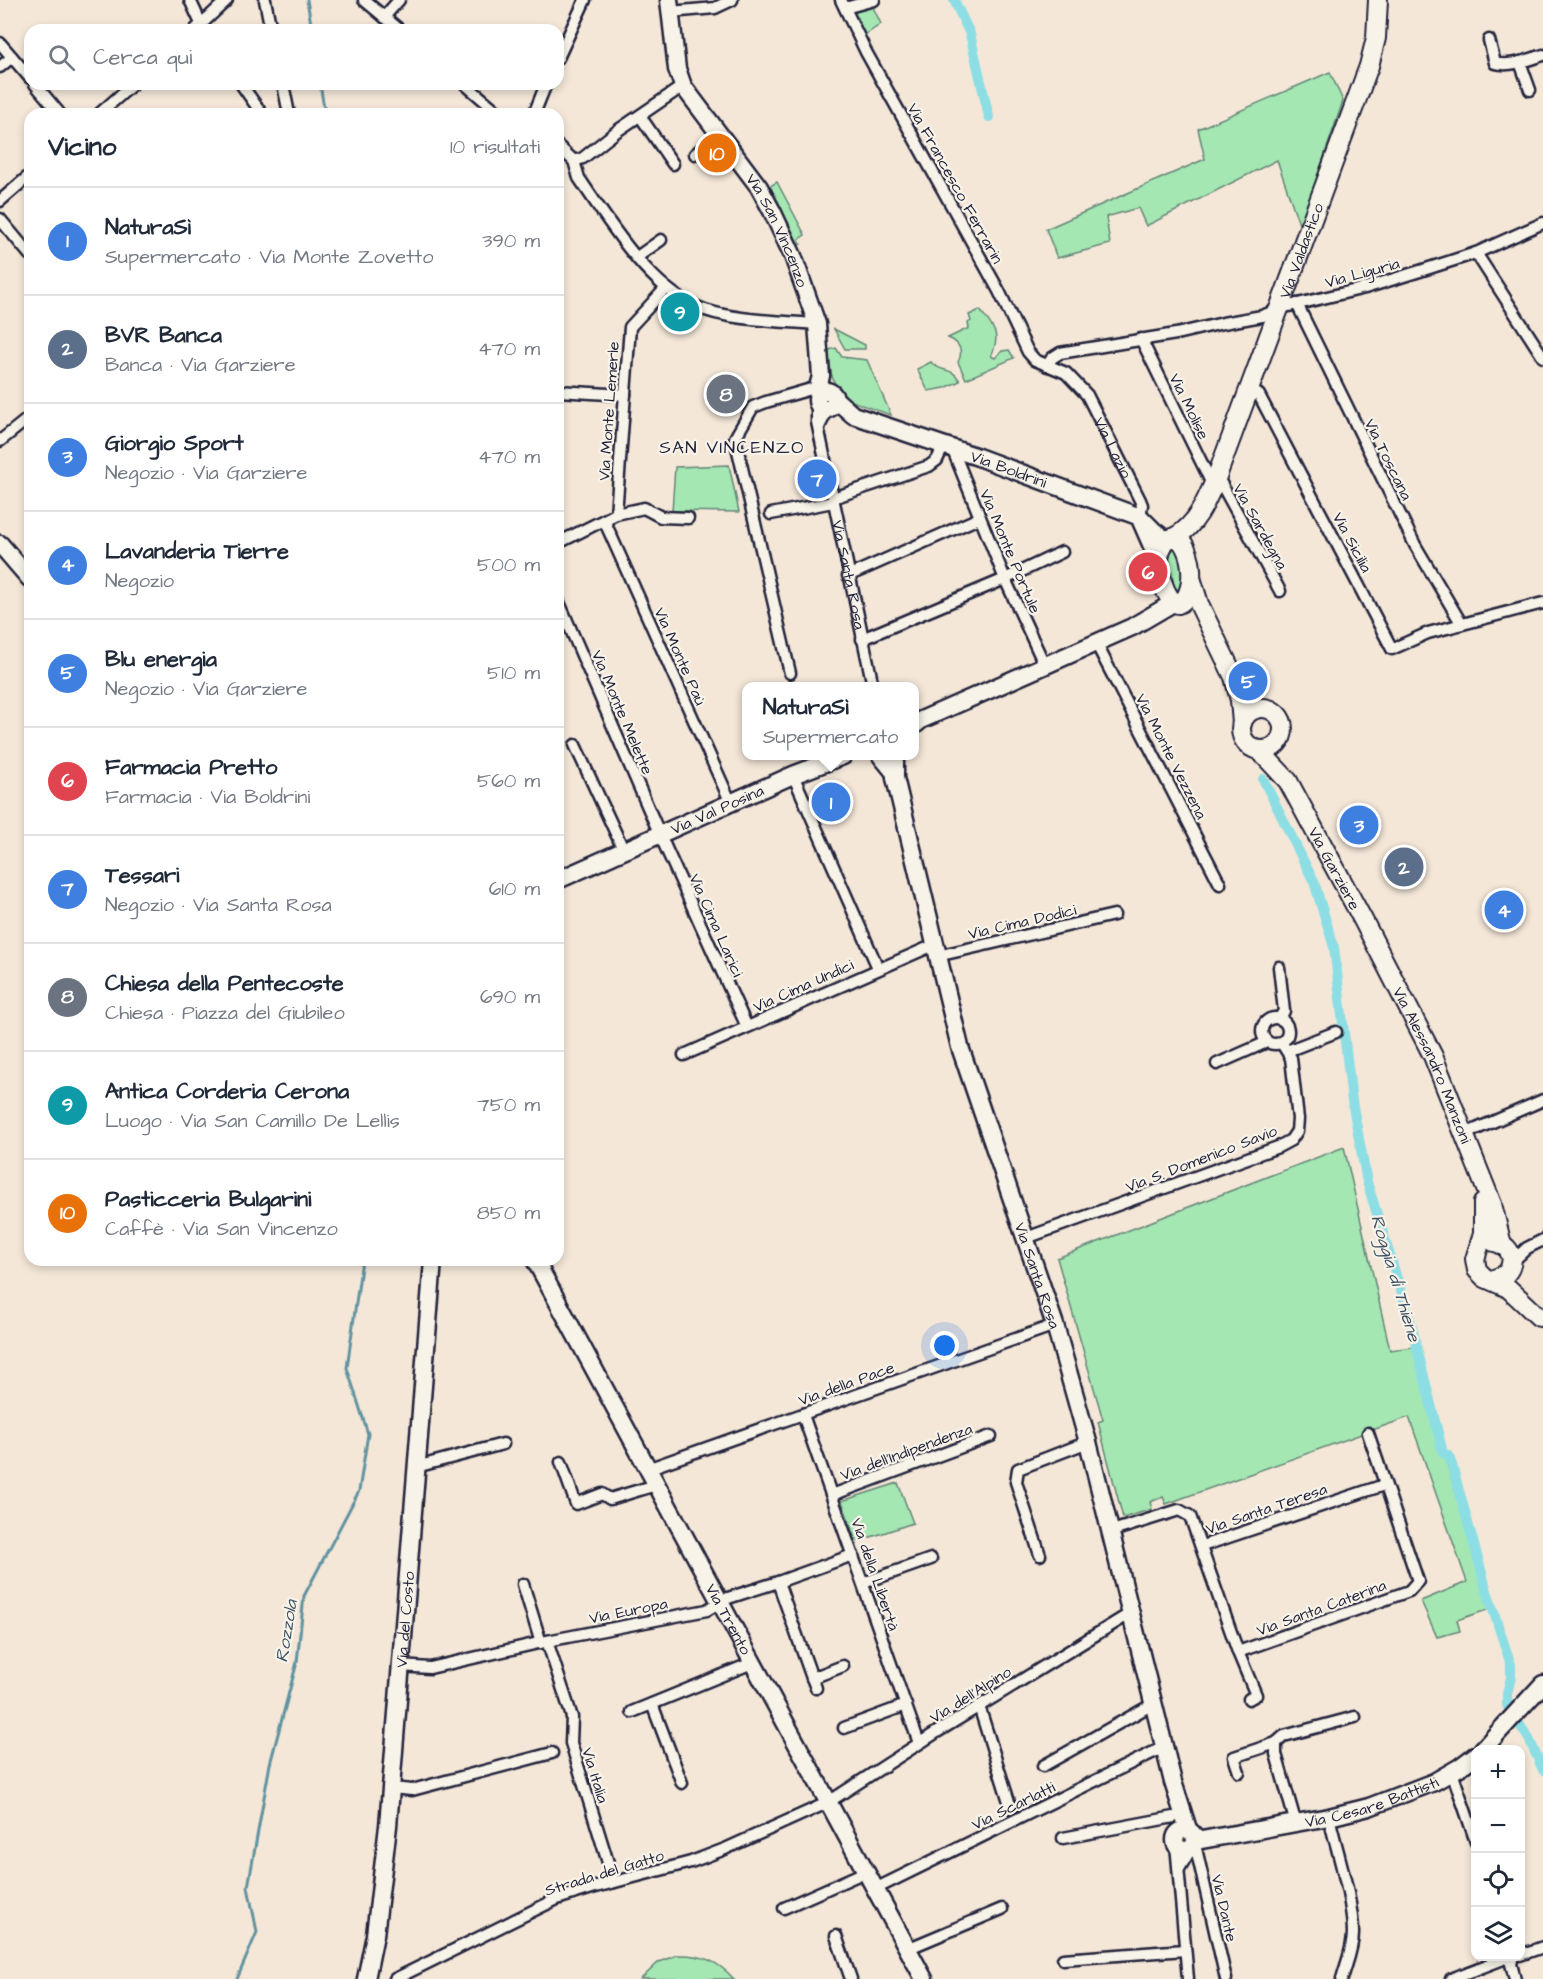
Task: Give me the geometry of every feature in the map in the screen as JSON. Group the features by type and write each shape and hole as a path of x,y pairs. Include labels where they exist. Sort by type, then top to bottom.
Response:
{"main road":[{"name":"Via Valdastico","path":"1171,539 1185,531 1196,519 1212,486 1369,66 1376,38 1378,0"},
{"name":"Via Valdastico","path":"1176,603 1183,602 1190,592 1190,571 1212,486"},
{"path":"1171,539 1160,553 1159,562 1164,582 1176,603"},
{"name":"Via Garziere","path":"1171,539 1183,541 1187,548 1190,571 1200,604 1234,677 1240,700 1241,730 1244,741 1260,751 1288,781 1382,955"},
{"name":"Via Garziere","path":"1176,603 1195,613 1212,632"},
{"name":"Via Garziere","path":"1234,677 1262,708 1276,713 1284,727 1283,757 1288,781"},
{"path":"1242,723 1249,712 1262,708"},
{"path":"1260,751 1272,749 1283,735"},
{"name":"Via Alessandro Manzoni","path":"1382,955 1433,1056 1482,1177 1508,1255 1541,1321"},
{"name":"Via Alessandro Manzoni","path":"1482,1177 1484,1223 1475,1259 1477,1270 1485,1278 1513,1292 1541,1321"},
{"path":"1479,1249 1489,1243 1508,1255 1503,1277 1492,1280"}],"street":[{"path":"190,0 199,24"},
{"path":"204,24 227,0"},
{"path":"265,0 270,24"},
{"path":"364,0 393,24"},
{"path":"384,17 399,0"},
{"path":"564,44 585,0"},
{"path":"669,6 715,8 732,0"},
{"name":"Via Francesco Ferrarin","path":"874,0 843,4 866,52 999,291 1028,352 1031,357 1047,366"},
{"name":"Via San Vincenzo","path":"669,6 677,69 683,86 759,187 804,282 817,324 824,394"},
{"path":"1490,40 1495,63 1503,65 1543,55"},
{"path":"0,44 24,71"},
{"path":"0,67 12,57"},
{"path":"1520,62 1530,90"},
{"path":"574,161 583,158 683,86"},
{"path":"40,90 55,108"},
{"path":"106,108 127,90"},
{"path":"245,90 258,108"},
{"path":"284,90 288,108"},
{"path":"472,90 493,108"},
{"path":"536,108 544,90"},
{"path":"640,116 673,164"},
{"path":"695,154 718,135"},
{"path":"564,152 574,161 579,178 648,272 675,297 704,309 735,317 817,324"},
{"path":"0,201 24,179"},
{"path":"0,219 24,248"},
{"name":"Via Liguria","path":"1047,366 1052,358 1060,353 1176,334 1262,316 1297,304 1365,288 1476,253 1543,223"},
{"path":"637,257 661,240"},
{"path":"1476,253 1543,357"},
{"name":"Via Monte Lemerle","path":"616,514 630,327 666,288"},
{"name":"Via Toscana","path":"1297,304 1415,545 1461,623"},
{"name":"Via Molise","path":"1141,339 1212,486"},
{"name":"Via Lazio","path":"1047,366 1066,373 1087,395 1152,530 1171,539"},
{"name":"Via Sicilia","path":"1249,388 1259,395 1392,649 1428,633 1461,623"},
{"path":"564,391 625,395"},
{"path":"790,673 735,438 753,407 824,394"},
{"name":"Via Santa Rosa","path":"824,394 819,427 848,576 872,682"},
{"name":"Via Boldrini","path":"824,394 853,415 1141,511"},
{"path":"0,441 24,422"},
{"path":"771,514 833,500 929,466 948,447"},
{"name":"Via Monte Portule","path":"948,447 1045,666"},
{"name":"Via Sardegna","path":"1212,486 1280,591"},
{"path":"564,540 616,514 644,508 661,517 688,518"},
{"path":"1141,511 1159,562"},
{"path":"848,576 979,518"},
{"name":"Via Monte Paù","path":"604,520 731,803"},
{"path":"0,544 24,572"},
{"path":"862,639 1005,579 1062,552"},
{"path":"1119,631 1153,604 1164,582"},
{"path":"919,721 1132,627 1176,603"},
{"path":"1461,623 1543,603"},
{"name":"Via Monte Melette","path":"564,614 660,835"},
{"name":"Via Monte Vezzena","path":"1096,643 1220,884"},
{"path":"575,746 624,851"},
{"name":"Via Val Posina","path":"564,877 793,775 832,760"},
{"name":"Via Santa Rosa","path":"895,764 935,950 960,1047 1055,1325 1088,1442 1173,1782 1191,1840"},
{"path":"793,775 878,968"},
{"name":"Via Cima Larici","path":"660,835 747,1027"},
{"name":"Via Cima Dodici","path":"935,950 1114,915"},
{"name":"Via Cima Undici","path":"684,1055 878,968 935,950"},
{"path":"1279,967 1284,1011 1279,1019 1267,1021 1262,1028 1262,1035 1267,1042 1284,1046 1336,1032"},
{"path":"1279,1019 1287,1028 1284,1046"},
{"path":"1217,1064 1267,1042"},
{"name":"Via S. Domenico Savio","path":"1026,1238 1278,1147 1291,1140 1297,1131 1298,1119 1291,1058 1284,1046"},
{"path":"1465,1134 1543,1100"},
{"path":"1508,1255 1539,1241"},
{"path":"1508,1255 1539,1241"},
{"name":"Via del Costo","path":"366,1979 375,1935 391,1788 433,1266"},
{"name":"Via Trento","path":"538,1266 923,1979"},
{"name":"Via della Pace","path":"647,1468 1055,1325"},
{"name":"Via della Libertà","path":"803,1415 919,1743"},
{"path":"1368,1433 1384,1485"},
{"name":"Via dell'Indipendenza","path":"832,1495 991,1436"},
{"path":"1040,1556 1016,1482 1018,1469 1088,1442"},
{"path":"416,1467 503,1444"},
{"path":"561,1462 576,1504 602,1494 610,1499 656,1485"},
{"name":"Via Santa Teresa","path":"1109,1532 1179,1510 1190,1515 1202,1546 1384,1485"},
{"name":"Via Santa Caterina","path":"1238,1652 1409,1592 1413,1588 1418,1581 1384,1485"},
{"path":"1202,1546 1238,1652 1256,1695 1249,1699"},
{"name":"Via Europa","path":"400,1666 430,1668 544,1642 707,1610 734,1595 853,1555"},
{"path":"863,1583 931,1559"},
{"path":"778,1582 814,1683 843,1666"},
{"path":"523,1584 544,1642"},
{"name":"Via dell'Alpino","path":"827,1803 919,1743 1131,1613"},
{"name":"Via Italia","path":"544,1642 572,1717 571,1743 614,1882"},
{"path":"632,1712 752,1663"},
{"path":"1486,1745 1543,1684"},
{"path":"652,1704 682,1783"},
{"path":"1043,1766 1153,1704"},
{"path":"844,1728 906,1705"},
{"path":"979,1706 1011,1808"},
{"path":"1239,1772 1234,1757 1276,1743 1284,1737 1355,1717"},
{"name":"Via Cesare Battisti","path":"1276,1743 1276,1754 1296,1824"},
{"name":"Via Scarlatti","path":"875,1889 1164,1747"},
{"path":"391,1788 412,1790 552,1753"},
{"name":"Via Cesare Battisti","path":"1191,1840 1296,1824 1369,1807 1434,1782 1471,1759"},
{"path":"1452,1772 1471,1827"},
{"name":"Via Santa Rosa","path":"1173,1782 1174,1817 1191,1840"},
{"name":"Strada del Gatto","path":"395,1979 557,1899 691,1862 725,1850 827,1803"},
{"path":"1063,1838 1174,1817"},
{"path":"1329,1817 1350,1907 1353,1933 1342,1979"},
{"path":"1188,1979 1179,1869 1191,1840"},
{"name":"Via Dante","path":"1191,1840 1226,1979"},
{"path":"784,1908 865,1872"},
{"path":"907,1949 1002,1909"},
{"path":"836,1936 851,1979"},
{"path":"1525,1953 1543,1947"},
{"path":"1063,1959 1185,1950"},
{"path":"1451,1979 1499,1961"},
{"path":"1511,1961 1515,1979"}],"green space":[{"path":"871,3 881,24 865,35 861,33 850,11"},
{"path":"1330,72 1343,101 1300,227 1277,160 1146,226 1138,208 1106,217 1110,244 1057,258 1046,229 1205,159 1198,129"},
{"path":"777,182 805,235 799,239 801,244 799,245 770,186"},
{"path":"980,310 995,331 996,342 991,356 995,358 1002,351 1009,350 1014,358 966,379 958,362 961,354 959,347 948,338 969,328 968,323 971,321 969,315"},
{"path":"834,329 865,345 865,349 845,349"},
{"path":"836,348 842,357 867,360 891,415 853,401 838,389 830,367 829,350"},
{"path":"931,362 938,368 950,371 960,381 945,388 928,391 917,369"},
{"path":"729,465 739,512 672,511 675,467"},
{"path":"1174,548 1180,549 1183,583 1180,590 1174,586 1169,555"},
{"path":"1344,1147 1390,1350 1413,1347 1490,1609 1457,1620 1460,1631 1437,1637 1421,1601 1467,1582 1409,1417 1166,1504 1163,1497 1150,1502 1152,1509 1123,1518 1098,1422 1103,1420 1057,1258"},
{"path":"898,1483 913,1523 856,1542 842,1501"},
{"path":"677,1955 701,1957 715,1963 734,1979 641,1979 659,1962"}],"waterway":[{"name":"Rozzola","path":"307,0 311,24"},
{"name":"Roggia di Thiene","path":"954,0 970,34 989,117"},
{"name":"Rozzola","path":"321,90 324,108"},
{"name":"Roggia di Thiene","path":"1263,779 1314,882 1334,947 1352,1101 1367,1182 1410,1320 1443,1453 1449,1456 1452,1465 1486,1588 1511,1665 1507,1705 1529,1739 1543,1770"},
{"name":"Rozzola","path":"237,1979 257,1932 248,1887 270,1764 297,1662 304,1596 359,1491 368,1434 347,1368 361,1266"}],"place":[{"name":"Pasticceria Bulgarini","path":"717,153"},
{"name":"Antica Corderia Cerona","path":"680,312"},
{"name":"Chiesa della Pentecoste","path":"726,394"},
{"name":"Tessari","path":"817,479"},
{"name":"Farmacia Pretto","path":"1148,572"},
{"name":"Blu energia","path":"1248,681"},
{"name":"NaturaSì","path":"831,802"},
{"name":"Giorgio Sport","path":"1359,825"},
{"name":"BVR Banca","path":"1404,867"},
{"name":"Lavanderia Tierre","path":"1504,910"}],"district":[{"name":"SAN VINCENZO","path":"732,447"}]}
